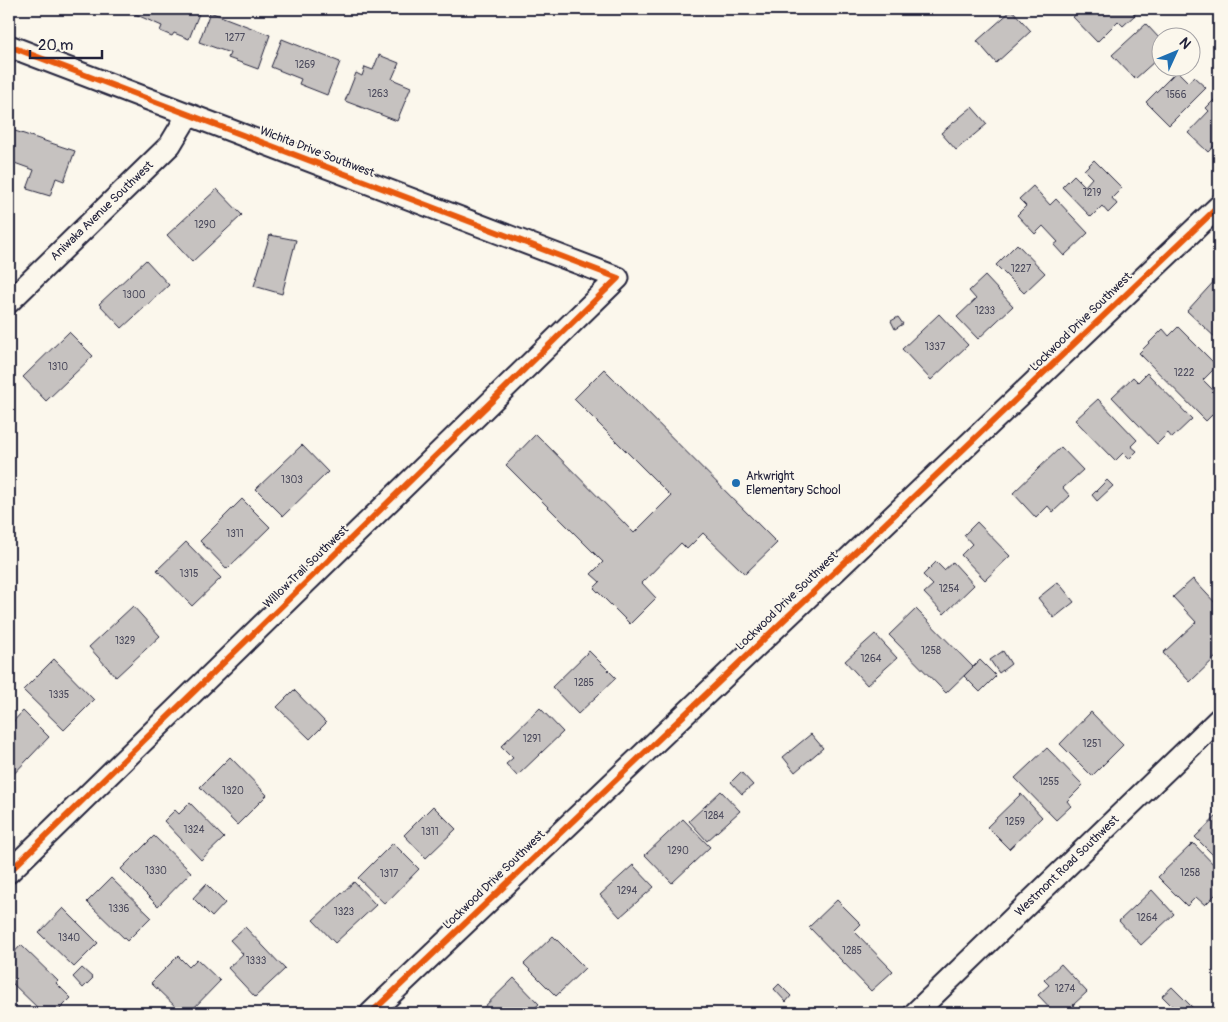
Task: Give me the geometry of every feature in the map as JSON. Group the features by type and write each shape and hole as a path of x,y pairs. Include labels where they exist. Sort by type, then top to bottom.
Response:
{"street":[{"name":"Wichita Drive Southwest","path":"9,46 618,278"},
{"name":"Aniwaka Avenue Southwest","path":"9,302 170,145 188,114"},
{"name":"Lockwood Drive Southwest","path":"371,1013 1219,206"},
{"name":"Willow Trail Southwest","path":"9,872 618,278"},
{"name":"Westmont Road Southwest","path":"914,1013 1219,719"}],"building":[{"path":"129,9 196,9 200,11 189,39 174,33 172,36 160,31 162,26 128,11"},
{"path":"1082,9 1130,9 1135,15 1123,26 1118,21 1097,42 1073,17"},
{"path":"1012,10 1031,31 996,63 977,41"},
{"path":"210,12 270,35 258,69 228,58 230,53 199,42"},
{"path":"1146,24 1150,28 1150,66 1135,79 1112,55"},
{"path":"282,39 340,62 327,95 299,84 301,79 271,67"},
{"path":"379,55 399,63 392,79 411,87 397,121 345,101 356,73 362,76 365,67 373,70"},
{"path":"1170,78 1184,78 1188,82 1195,78 1206,88 1169,125 1146,102"},
{"path":"1215,99 1219,103 1219,141 1208,152 1188,133 1209,111 1206,108"},
{"path":"972,107 987,124 956,150 941,133"},
{"path":"9,129 75,151 64,181 56,178 50,196 27,189 34,170 9,161"},
{"path":"1094,160 1122,188 1112,198 1117,204 1108,213 1102,206 1091,217 1062,187 1074,175 1085,186 1092,178 1084,170"},
{"path":"1033,186 1050,205 1056,199 1088,233 1064,256 1054,245 1058,242 1043,226 1035,234 1017,215 1026,206 1019,199"},
{"path":"217,189 242,215 192,262 167,235"},
{"path":"270,235 296,240 282,294 254,286"},
{"path":"1017,244 1045,273 1024,293 996,265"},
{"path":"146,260 169,285 122,328 99,304"},
{"path":"985,276 1013,306 978,339 957,317 976,299 969,291"},
{"path":"1218,277 1219,338 1218,340 1187,311"},
{"path":"939,314 968,345 931,380 902,349"},
{"path":"898,317 903,324 895,329 891,321"},
{"path":"1178,327 1217,366 1203,380 1219,396 1219,408 1206,421 1139,353 1163,329 1169,336"},
{"path":"69,332 93,356 46,401 23,377"},
{"path":"604,369 777,543 745,574 703,533 687,549 681,543 642,583 656,598 630,624 594,588 600,582 591,574 603,562 506,465 536,434 634,533 671,496 574,399"},
{"path":"1147,373 1192,419 1172,438 1168,433 1157,444 1112,397 1133,377 1138,382"},
{"path":"1098,399 1137,440 1131,446 1137,451 1129,459 1123,453 1115,461 1075,420"},
{"path":"302,445 328,472 283,516 256,489"},
{"path":"1061,447 1083,470 1063,488 1070,496 1053,512 1048,506 1036,518 1013,493"},
{"path":"1107,480 1113,486 1097,501 1092,495"},
{"path":"242,499 270,527 227,569 200,541"},
{"path":"977,522 1010,556 985,580 961,555 972,544 964,535"},
{"path":"186,542 221,578 192,606 157,570"},
{"path":"936,562 944,570 953,562 974,585 944,614 924,593 933,585 923,575"},
{"path":"1193,579 1219,607 1219,654 1190,682 1163,653 1196,622 1173,597"},
{"path":"1058,582 1074,602 1054,618 1038,598"},
{"path":"133,606 160,636 116,677 89,647"},
{"path":"916,609 973,667 946,693 889,635"},
{"path":"875,634 897,658 867,685 845,661"},
{"path":"589,651 616,678 578,714 552,687"},
{"path":"1003,651 1011,664 999,673 990,660"},
{"path":"54,659 94,700 64,730 23,690"},
{"path":"980,660 996,676 980,692 964,676"},
{"path":"294,690 326,723 310,739 277,707"},
{"path":"540,708 563,732 517,776 506,764 513,758 501,746"},
{"path":"23,711 49,737 9,779 9,726"},
{"path":"1091,712 1123,745 1092,776 1060,744"},
{"path":"811,734 823,748 795,772 783,757"},
{"path":"1047,748 1083,785 1067,801 1071,806 1056,820 1015,778"},
{"path":"230,757 267,795 237,825 200,787"},
{"path":"741,772 753,785 742,794 731,782"},
{"path":"721,791 740,811 707,841 689,821"},
{"path":"1021,794 1042,817 1009,849 987,827"},
{"path":"190,803 224,838 201,860 164,821 175,810 179,814"},
{"path":"433,806 456,829 426,858 404,835"},
{"path":"1219,814 1219,855 1216,858 1195,837"},
{"path":"683,819 710,847 672,883 645,855"},
{"path":"154,836 191,872 158,906 121,869"},
{"path":"393,843 419,869 385,904 358,878"},
{"path":"1193,843 1219,870 1219,891 1205,905 1196,897 1187,906 1158,877"},
{"path":"633,865 654,887 620,917 600,895"},
{"path":"111,878 151,917 127,941 87,902"},
{"path":"354,882 376,905 335,943 313,920"},
{"path":"206,884 225,903 212,917 193,898"},
{"path":"1152,890 1174,914 1141,945 1119,921"},
{"path":"837,900 861,924 854,931 893,971 871,991 809,927"},
{"path":"63,908 98,943 74,967 39,933"},
{"path":"245,927 285,969 255,997 228,968 243,954 230,940"},
{"path":"553,936 585,968 556,996 524,964"},
{"path":"21,945 58,981 56,983 71,998 56,1013 43,1013 9,980 9,958"},
{"path":"178,956 189,967 197,959 220,981 189,1013 182,1013 151,983"},
{"path":"1061,964 1087,992 1073,1005 1078,1011 1076,1013 1055,1013 1038,995 1049,985 1044,980"},
{"path":"82,968 93,978 83,988 73,977"},
{"path":"514,978 539,1004 529,1013 482,1013 480,1011"},
{"path":"779,984 791,996 786,1002 774,989"},
{"path":"1172,987 1193,1008 1188,1013 1179,1013 1162,996"}],"cycle path":[{"path":"9,46 618,278 9,872"},
{"path":"371,1013 1219,206"}],"place":[{"name":"Arkwright Elementary School","path":"736,483"}]}
